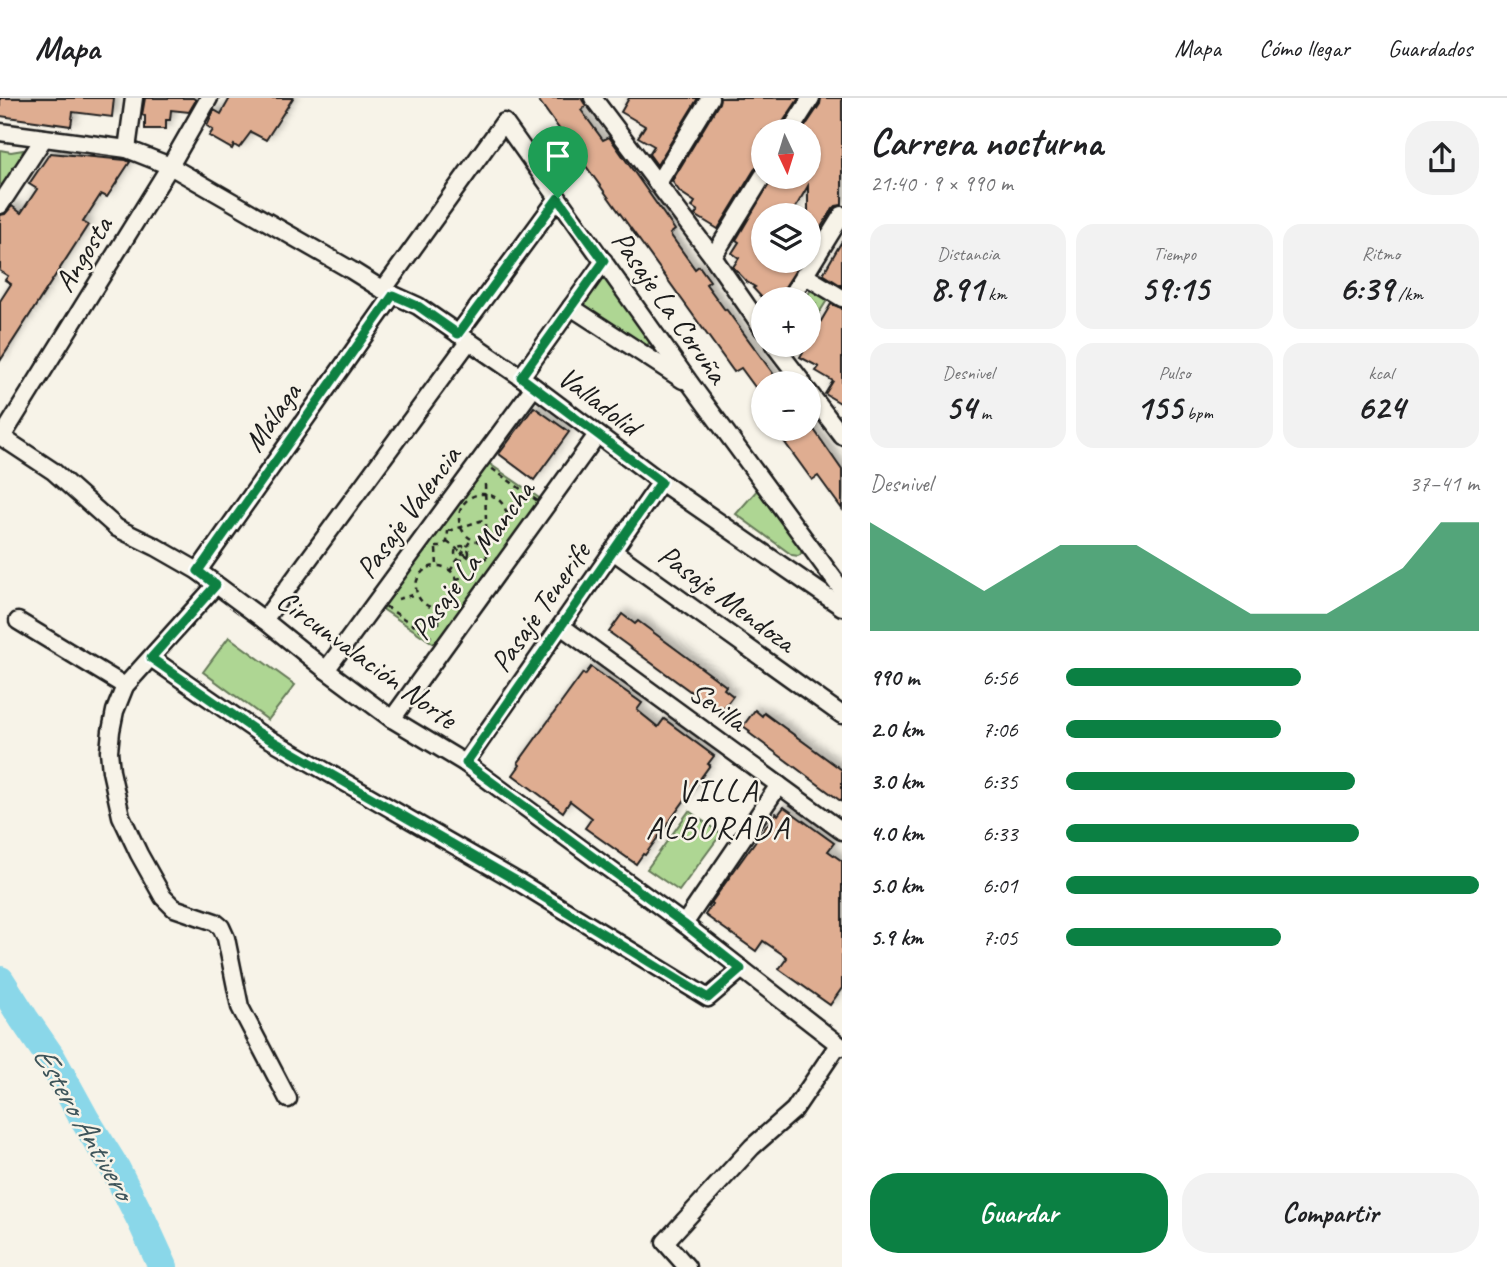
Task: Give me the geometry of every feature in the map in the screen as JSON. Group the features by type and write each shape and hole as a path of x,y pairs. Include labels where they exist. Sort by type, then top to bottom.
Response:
{"street":[{"path":"127,149 134,98"},
{"name":"Angosta","path":"1,437 170,166 209,98"},
{"path":"593,98 751,312"},
{"path":"606,115 614,98"},
{"path":"658,183 710,98"},
{"path":"798,119 811,98"},
{"name":"Pasaje La Coruña","path":"504,122 692,386 842,590"},
{"name":"Málaga","path":"198,571 504,122"},
{"name":"Valladolid","path":"0,132 127,149 170,166 388,293 418,306 528,382 661,482 842,607"},
{"path":"0,205 44,138"},
{"path":"713,257 755,189"},
{"path":"264,620 558,198"},
{"path":"797,287 842,215"},
{"name":"Pasaje Valencia","path":"326,670 528,382 571,307 604,261"},
{"path":"804,275 842,298"},
{"path":"571,307 692,386"},
{"path":"783,357 794,371"},
{"path":"821,408 842,436"},
{"name":"Pasaje La Mancha","path":"392,719 597,435"},
{"name":"Circunvalación Norte","path":"1,437 53,471 117,528 198,571 392,719 466,763 684,924 840,1046"},
{"name":"Pasaje Tenerife","path":"466,763 661,482"},
{"name":"Pasaje Mendoza","path":"613,551 842,715"},
{"path":"216,585 125,686 115,711 111,731 111,771 121,816 163,897 174,908 215,922 221,927 226,938 240,1007 288,1099"},
{"path":"18,621 125,686"},
{"name":"Sevilla","path":"561,626 842,831"},
{"path":"151,658 259,733 522,884 708,998 741,969"},
{"path":"684,924 779,785"},
{"path":"687,1267 666,1242 752,1147 794,1110 840,1046"}],"path":[{"path":"484,463 484,474"},
{"path":"484,463 382,604 440,643 539,502"},
{"path":"484,463 539,502"},
{"path":"476,562 487,558 485,484"},
{"path":"477,495 485,495 498,500 506,512 507,520 501,535 495,540 479,542 471,540 460,527 459,515 465,502 477,495"},
{"path":"506,512 539,502"},
{"path":"437,566 436,547 447,542 449,531 486,519"},
{"path":"450,571 471,540"},
{"path":"447,542 476,562"},
{"path":"456,549 460,546 466,547"},
{"path":"466,547 468,556"},
{"path":"456,549 458,559"},
{"path":"458,559 466,559 468,556"},
{"path":"475,574 476,562"},
{"path":"429,567 444,567 450,571 458,586 454,601 439,609 426,606 416,594 418,578 429,567"},
{"path":"456,579 487,571"}],"green space":[{"path":"0,150 23,150 6,188 0,184"},
{"path":"603,277 650,338 645,348 586,308 587,298"},
{"path":"821,292 829,297 821,310"},
{"path":"484,460 542,500 439,647 378,606"},
{"path":"758,489 801,545 801,554 798,556 792,555 736,514"},
{"path":"229,637 295,685 268,720 203,672"},
{"path":"689,811 721,834 679,891 647,869"}],"building":[{"path":"0,98 114,98 112,117 73,112 71,126 0,116"},
{"path":"145,98 196,100 189,112 171,110 170,120 166,120 166,129 145,129 145,116 142,115"},
{"path":"230,98 293,98 266,140 251,132 239,148 234,145 232,149 209,136 213,130 207,126 214,110 221,114"},
{"path":"537,98 581,98 586,106 581,110 603,140 609,137 615,145 675,230 670,234 695,269 699,266 710,281 706,284 751,343 751,357 761,357 771,371 751,371 751,382 741,368 734,372"},
{"path":"629,98 698,98 657,165 649,154 654,146 638,137 645,126 621,112"},
{"path":"720,98 799,98 785,119 751,119 751,175 718,229 695,215 698,211 692,207 695,202 680,192 672,181"},
{"path":"821,98 842,98 842,205 833,209 821,227 821,203 808,203 808,189 821,189 821,119 810,119"},
{"path":"50,153 130,162 107,197 101,194 83,222 88,225 0,361 0,301 11,284 5,280 8,276 0,271 0,215 5,214 12,206 21,213 37,189 29,184"},
{"path":"766,189 806,189 798,203 758,203"},
{"path":"751,214 751,273 794,273 785,287 755,287 747,282 733,267 739,258 732,253 739,242 736,240"},
{"path":"842,241 842,286 823,274"},
{"path":"831,304 842,308 842,404 825,394 833,381 821,374 821,371 816,371 819,367 800,357 821,357 821,321"},
{"path":"534,407 569,432 534,480 499,454"},
{"path":"821,440 842,470 842,509 818,476 812,480 784,441"},
{"path":"622,614 635,624 638,621 726,686 724,689 733,696 720,713 609,632"},
{"path":"591,667 642,703 637,710 658,727 664,719 714,756 636,864 585,828 592,818 570,801 563,812 513,775 520,765 518,763 559,706 583,673 585,675"},
{"path":"755,710 762,716 764,713 842,770 842,802 749,733 743,726"},
{"path":"784,807 834,843 828,851 842,861 842,988 830,1005 779,969 787,958 785,956 763,941 756,951 705,915 746,854 776,813 778,815"}],"waterway":[{"name":"Estero Antivero","path":"0,981 51,1058 116,1170 163,1267"}],"district":[{"name":"VILLA ALBORADA","path":"718,808"}],"route":[{"path":"558,198 604,261 521,377 661,482 466,763 741,969 708,998 522,884 259,733 151,658 216,585 198,571 393,295 418,306 458,334 558,198"}]}
